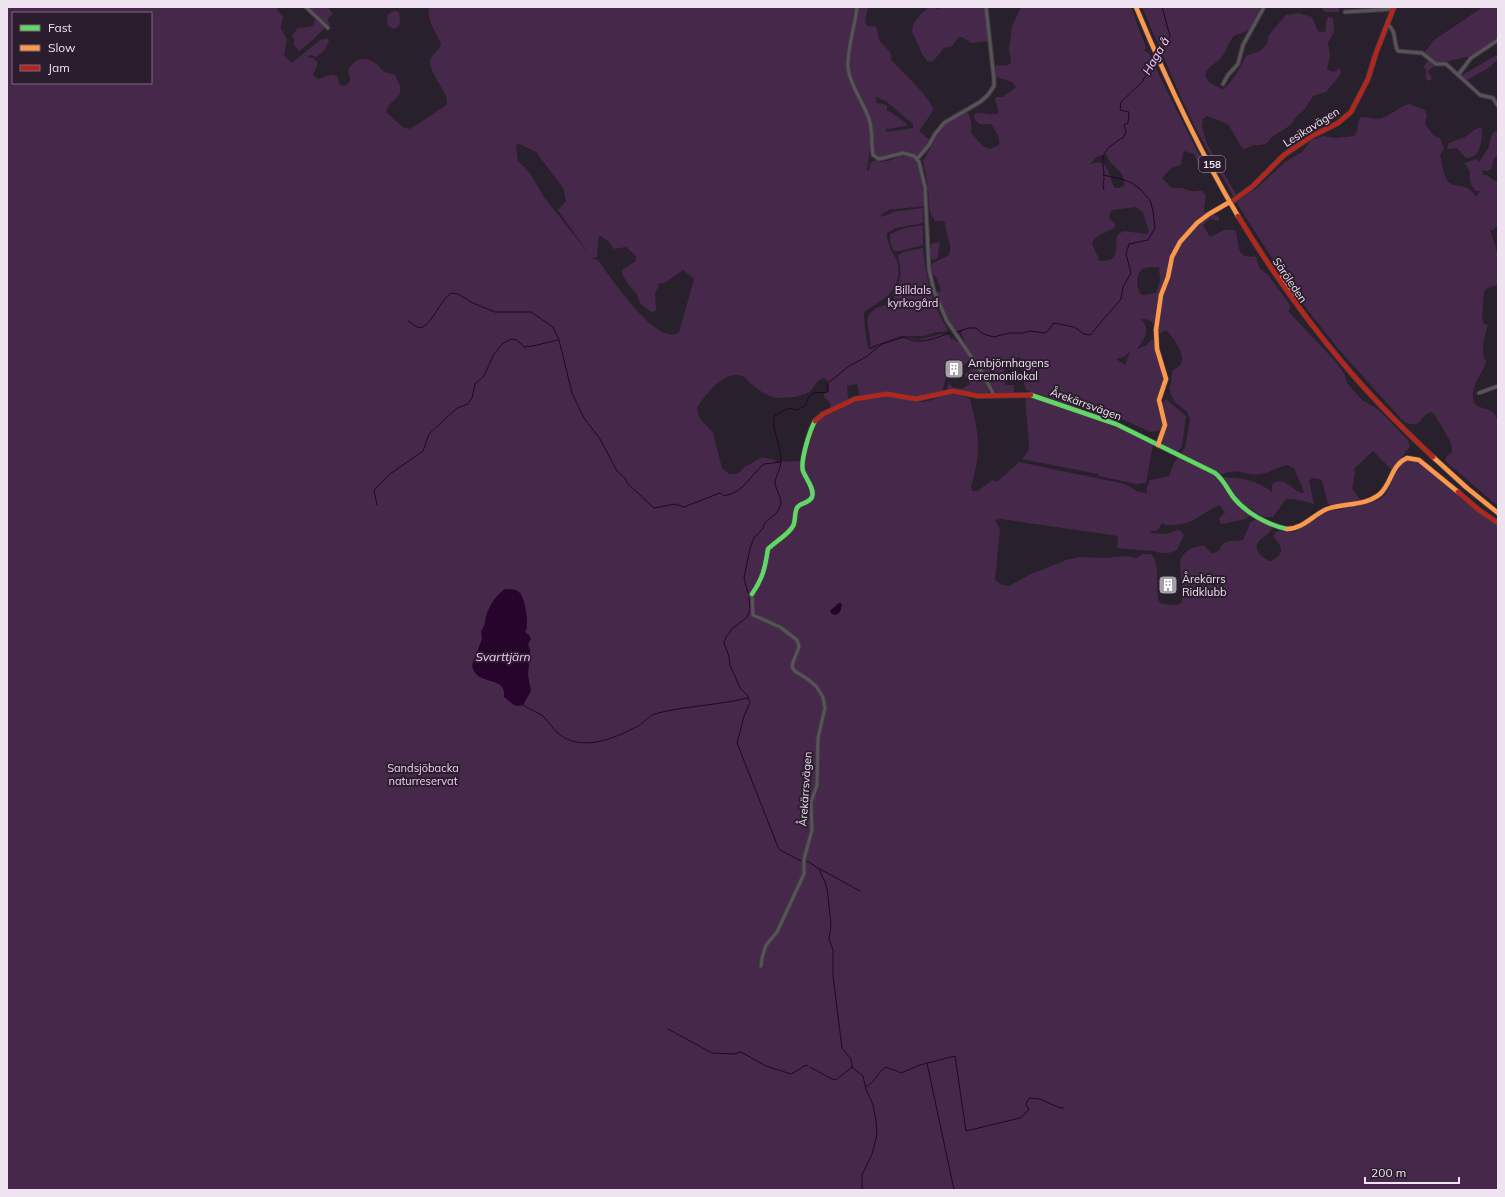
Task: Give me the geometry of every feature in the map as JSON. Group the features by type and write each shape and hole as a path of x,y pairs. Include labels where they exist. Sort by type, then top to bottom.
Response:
{"street":[{"path":"306,7 328,28"},
{"path":"857,7 848,56 848,68 852,84 869,119 873,136 873,155 879,159 904,152 911,155 919,162 925,187 929,268 935,295 947,321 983,374 994,395"},
{"path":"917,159 929,145 935,134 944,123 955,118 980,102 993,89 994,79 986,7"},
{"name":"Säröleden","path":"1136,7 1154,54 1200,148 1243,225 1287,292 1343,365 1381,407 1433,458 1464,486 1498,513"},
{"name":"Säröleden","path":"1139,7 1174,89 1214,168 1257,241 1304,311 1345,363 1398,420 1446,466 1498,509"},
{"path":"1223,84 1228,75 1238,64 1243,46 1264,7"},
{"name":"Lesikavägen","path":"1234,200 1252,187 1284,154 1312,136 1338,123 1356,106 1368,79 1376,52 1394,8 1345,12"},
{"path":"1388,25 1393,30 1398,51 1422,53 1436,64 1448,65 1480,95 1493,98 1498,106"},
{"path":"1458,75 1471,58 1498,40"},
{"path":"1158,445 1164,424 1164,419 1159,406 1159,398 1166,384 1166,380 1157,349 1156,330 1160,301 1171,262 1180,242 1190,231 1206,216 1228,204"},
{"path":"1480,393 1498,386"},
{"name":"Årekärrsvägen","path":"761,966 766,945 777,932 804,874 804,861 812,830 811,805 817,785 818,744 825,714 825,704 823,697 816,686 795,671 792,667 799,646 797,640 780,627 753,615 752,594 760,583 765,570 768,549 789,531 797,508 808,502 812,497 812,490 803,471 802,460 814,423 819,416 846,402 880,394 892,394 916,399 953,391 972,395 1022,394 1037,396 1116,424 1215,472 1224,481 1235,499 1243,506 1261,519 1282,528 1295,528 1327,509 1374,498 1383,492 1398,463 1407,458 1419,460 1479,510 1498,523"}],"green space":[{"name":"Sandsjöbacka naturreservat","path":"7,7 277,7 283,17 281,30 287,40 284,55 292,63 320,40 327,38 329,41 325,49 317,57 310,55 307,57 313,58 318,63 313,75 319,79 328,75 333,75 338,77 339,84 344,86 350,81 348,70 354,62 361,59 373,61 383,71 395,75 400,86 400,94 388,106 386,112 403,127 409,129 445,106 447,102 444,92 431,67 430,61 441,45 430,22 428,12 429,7 855,7 846,68 847,75 864,111 870,132 867,172 870,169 870,164 875,160 880,162 888,161 901,156 912,157 915,159 920,170 924,202 923,206 889,209 880,217 893,212 923,208 923,223 896,228 887,233 888,243 898,264 898,279 891,293 864,312 865,331 868,346 869,349 872,349 890,341 905,337 918,340 948,334 952,340 953,338 956,342 960,342 971,359 960,368 955,361 948,366 951,370 947,374 941,392 917,398 885,392 860,397 857,384 847,386 848,400 831,408 829,401 824,397 824,394 828,392 829,386 828,382 824,378 819,380 806,394 794,397 775,398 763,393 742,376 735,375 728,377 722,380 710,391 697,408 699,417 713,433 722,468 729,474 735,474 762,457 775,460 775,462 803,461 815,425 819,419 823,415 832,413 848,405 869,399 884,397 895,397 914,402 924,402 942,396 953,395 970,399 976,423 978,452 971,487 972,491 978,491 992,480 997,482 1019,462 1125,484 1139,492 1147,493 1147,487 1150,480 1169,476 1174,463 1185,448 1190,419 1187,412 1175,402 1169,387 1171,384 1172,371 1182,362 1181,354 1174,340 1166,330 1159,334 1153,323 1145,319 1141,319 1146,327 1146,334 1137,349 1147,345 1151,340 1153,340 1157,357 1165,378 1157,406 1162,418 1162,426 1158,431 1150,432 1122,419 1121,412 1115,418 1110,420 1028,391 1025,388 1020,357 1005,359 1004,362 1005,385 1014,385 1014,393 999,394 996,392 966,346 961,333 963,330 956,332 945,315 936,292 941,291 936,277 930,267 933,263 949,255 950,247 945,223 943,221 935,221 930,212 927,181 923,161 942,127 966,112 969,114 971,119 971,133 984,147 990,149 999,145 998,137 991,124 979,124 975,120 974,114 999,113 995,99 996,97 1003,97 1016,87 1012,82 996,77 995,66 1008,65 1011,62 1009,49 1012,26 1021,7 1131,7 1146,48 1144,51 1149,53 1206,168 1202,171 1194,154 1184,151 1181,165 1171,168 1162,178 1172,188 1182,188 1190,191 1203,192 1206,198 1204,210 1210,215 1217,215 1219,217 1219,221 1210,219 1203,225 1210,237 1224,230 1235,230 1239,249 1243,255 1256,257 1260,269 1269,276 1290,305 1290,309 1288,311 1335,361 1344,373 1347,383 1362,400 1376,408 1384,415 1407,439 1410,447 1393,471 1373,451 1354,469 1355,473 1352,489 1360,501 1334,507 1328,504 1322,481 1320,479 1312,478 1309,481 1314,504 1286,499 1273,517 1263,517 1240,502 1251,514 1250,516 1243,520 1221,524 1219,518 1225,513 1220,505 1186,523 1166,525 1162,523 1157,531 1152,531 1150,533 1150,550 1148,551 1117,548 1118,536 1001,519 995,520 1000,529 995,580 1002,585 1009,586 1029,575 1066,560 1079,557 1103,558 1126,556 1136,558 1143,554 1151,554 1156,563 1159,602 1163,604 1178,605 1182,602 1180,561 1181,557 1190,549 1205,546 1211,553 1215,553 1226,542 1243,540 1250,523 1256,520 1267,524 1272,529 1260,540 1257,549 1264,558 1270,561 1275,559 1280,554 1281,548 1273,537 1275,533 1279,531 1293,532 1311,520 1327,512 1372,503 1380,499 1386,494 1400,465 1408,460 1421,464 1467,503 1498,525 1498,1190 7,1190","holes":["520,144 536,152 563,188 566,201 558,210 590,255 544,197 530,173 518,161 516,145","1107,154 1110,161 1120,171 1124,180 1124,186 1115,188 1107,169 1101,163 1096,162 1090,165 1096,157","1136,207 1143,212 1149,232 1146,234 1124,231 1118,234 1115,256 1108,260 1101,261 1099,260 1092,243 1097,237 1111,230 1116,225 1109,218 1112,210","599,235 609,242 614,249 626,247 636,256 636,261 622,270 623,276 637,294 640,303 651,312 656,311 655,294 659,284 666,282 683,270 694,279 679,332 670,334 659,330 647,321 623,294 598,260 592,258 597,257","1149,267 1159,267 1160,280 1156,293 1142,295 1138,289 1137,282 1140,271","1130,352 1125,365 1116,359 1123,357","1287,465 1294,468 1304,492 1301,493 1281,481 1273,483 1272,492 1249,480 1223,477 1237,499 1219,479 1219,476 1226,473 1236,472 1260,474"]},
{"path":"311,7 328,7 333,14 328,18 330,25 328,26 311,10"},
{"path":"859,7 868,7 865,22 867,26 875,26 880,41 891,54 891,60 915,84 932,106 932,112 919,131 930,140 918,156 910,152 901,151 880,157 874,153 871,119 852,77 850,63","holes":["876,97 886,101 913,124 913,128 886,132 886,128 906,126 907,124 891,112 887,111 887,106 876,103"]},
{"path":"929,7 937,9 942,7 984,7 989,41 971,43 962,37 959,37 952,46 944,48 935,59 930,62 927,61 922,54 912,31 913,24"},
{"path":"1142,7 1261,7 1247,31 1234,36 1221,58 1206,72 1205,76 1209,82 1223,89 1233,79 1246,56 1260,51 1267,44 1269,35 1286,15 1299,13 1312,17 1318,31 1320,32 1324,32 1326,30 1326,21 1328,17 1333,18 1334,32 1328,43 1330,56 1327,70 1334,72 1340,68 1341,74 1326,92 1313,96 1304,110 1296,117 1291,125 1272,137 1267,143 1254,145 1245,149 1242,148 1228,124 1207,116 1203,119 1202,127 1207,144 1237,196 1234,198 1195,127"},
{"path":"1321,7 1339,7 1339,12 1325,12"},
{"path":"1483,7 1498,7 1498,39 1471,56 1448,61 1436,62 1424,53 1434,40"},
{"path":"395,10 399,13 400,20 399,26 394,29 388,26 387,20 388,14"},
{"path":"316,17 325,26 325,28 299,51 294,45 294,39 292,36 298,28 313,26"},
{"path":"1498,54 1498,60 1492,64 1492,66 1465,81 1461,76"},
{"path":"1429,58 1434,66 1428,71 1432,79 1428,81 1426,79 1426,69 1423,68"},
{"path":"1410,104 1425,110 1427,116 1425,124 1434,136 1440,138 1444,149 1440,155 1447,180 1450,183 1469,189 1476,197 1480,191 1476,191 1472,187 1470,171 1464,163 1477,159 1479,162 1488,149 1492,134 1495,131 1498,133 1498,154 1494,159 1491,169 1487,171 1482,170 1483,175 1487,175 1498,182 1498,225 1493,230 1490,230 1498,255 1498,285 1487,288 1484,291 1482,319 1484,324 1488,325 1483,349 1486,362 1474,388 1473,398 1476,405 1491,411 1495,414 1497,419 1498,506 1445,461 1446,457 1452,452 1451,443 1435,415 1431,412 1424,416 1420,422 1414,424 1404,422 1341,352 1290,286 1236,202 1256,189 1285,162 1302,152 1311,140 1324,136 1335,138 1354,136 1357,132 1360,118 1366,117 1379,119"},
{"path":"1476,129 1482,129 1482,138 1480,148 1475,155 1466,158 1457,148 1447,148 1449,143 1465,137"},
{"path":"923,225 923,245 894,251 890,242 890,234 905,228"},
{"path":"940,242 937,259 930,260 929,249 931,248 931,244"},
{"name":"Billdals kyrkogård","path":"923,248 926,270 934,301 948,330 924,336 901,336 870,347 868,317 878,307 887,306 886,302 894,298 893,294 900,278 898,255 903,252"},
{"path":"975,367 989,387 988,393 984,395 947,390 947,386 950,384 955,390 957,388 962,389 970,384 964,374"},
{"path":"1025,396 1033,397 1118,426 1153,445 1146,483 1136,484 1099,476 1098,474 1022,459 1029,450"},
{"path":"1166,399 1186,416 1182,446 1177,451 1163,446 1162,444 1166,429 1160,407"},
{"path":"1177,530 1181,531 1184,535 1177,550 1170,553 1164,553 1150,550 1150,533 1166,534"}],"water":[{"name":"Svarttjärn","path":"505,589 517,591 522,596 527,618 525,632 531,639 528,644 530,650 528,675 531,691 523,705 519,706 514,705 504,697 504,690 501,686 479,676 475,672 472,665 482,639 481,631 484,626 487,612 496,598"},
{"path":"839,603 842,605 840,612 836,615 832,614 830,612 831,610"}],"waterway":[{"name":"Haga å","path":"1158,55 1170,36 1162,7"},
{"path":"1104,190 1103,156 1108,149 1123,138 1126,132 1124,125 1128,123 1129,112 1120,110 1121,102 1142,82 1155,60"},
{"path":"956,332 969,328 976,328 983,334 994,337 1009,333 1023,333 1030,331 1044,333 1047,332 1054,323 1074,327 1084,334 1090,335 1121,299 1123,287 1131,273 1126,254 1129,244 1148,240 1155,228 1150,200 1141,190 1132,183 1122,179 1103,175"},
{"path":"408,321 417,327 422,328 451,293 458,294 473,303 495,312 531,312 553,327 559,340 572,393 584,418 600,439 617,471 625,478 627,483 654,508 675,504 684,507 720,493 724,496 731,494 742,487 764,464 781,462"},
{"path":"748,593 744,578 750,548 754,538 763,528 764,524 781,506 775,485 780,467 781,455 774,428 774,416 788,408 796,410 805,406 808,398 813,393 828,392 827,384 849,366 866,357 882,344 904,337 910,340 921,341 933,339 950,333"},
{"path":"377,505 374,490 390,474 423,451 429,434 457,408 468,404 472,398 475,384 484,376 494,354 502,344 511,339 517,340 524,347 558,340"},
{"path":"749,598 750,610 747,617 732,629 726,637 724,643 729,656 730,666 740,688 748,696 750,703 744,716 737,743 778,847 780,850 799,860 809,862 819,869 827,888 831,925 829,939 833,950 833,976 842,1048 851,1059 852,1067 863,1076 866,1089 873,1105 876,1121 877,1135 872,1154 862,1175 862,1190"},
{"path":"523,705 544,717 560,735 569,740 589,743 610,739 638,726 658,713 748,698"},
{"path":"820,869 860,891"},
{"path":"668,1029 712,1053 735,1054 741,1052 766,1066 791,1074 806,1065 808,1066"},
{"path":"866,1087 886,1067 901,1073 920,1065 955,1056 966,1131 1020,1118 1029,1110 1026,1105 1030,1098 1040,1099 1060,1108 1064,1108"},
{"path":"927,1063 954,1190"},
{"path":"810,1067 836,1080 852,1067"}],"traffic: fast":[{"path":"1031,395 1116,424 1215,473 1234,498 1245,509 1258,518 1287,529"},
{"path":"752,594 763,573 768,549 791,529 794,524 798,506 809,501 812,497 813,494 811,487 802,466 806,446 815,421"}],"traffic: slow":[{"path":"1136,7 1183,113 1209,165 1238,216"},
{"path":"1158,445 1165,425 1159,400 1166,379 1157,349 1156,330 1161,295 1168,277 1172,257 1180,242 1197,223 1228,203"},
{"path":"1281,277 1297,300"},
{"path":"1433,457 1467,488 1498,513"},
{"path":"1287,529 1298,527 1327,509 1368,501 1374,498 1384,490 1398,465 1407,458 1419,460 1458,492"}],"traffic: jam":[{"path":"1234,200 1252,187 1284,155 1312,136 1338,123 1351,112 1368,79 1376,53 1394,7"},
{"path":"1238,216 1287,291 1328,345 1375,399 1433,457"},
{"path":"815,421 823,414 855,399 887,394 916,399 953,391 978,396 1031,395"},
{"path":"1458,492 1479,510 1498,523"}],"place":[{"name":"Ambjörnhagens ceremonilokal","path":"954,369"},
{"name":"Årekärrs Ridklubb","path":"1168,585"}]}
